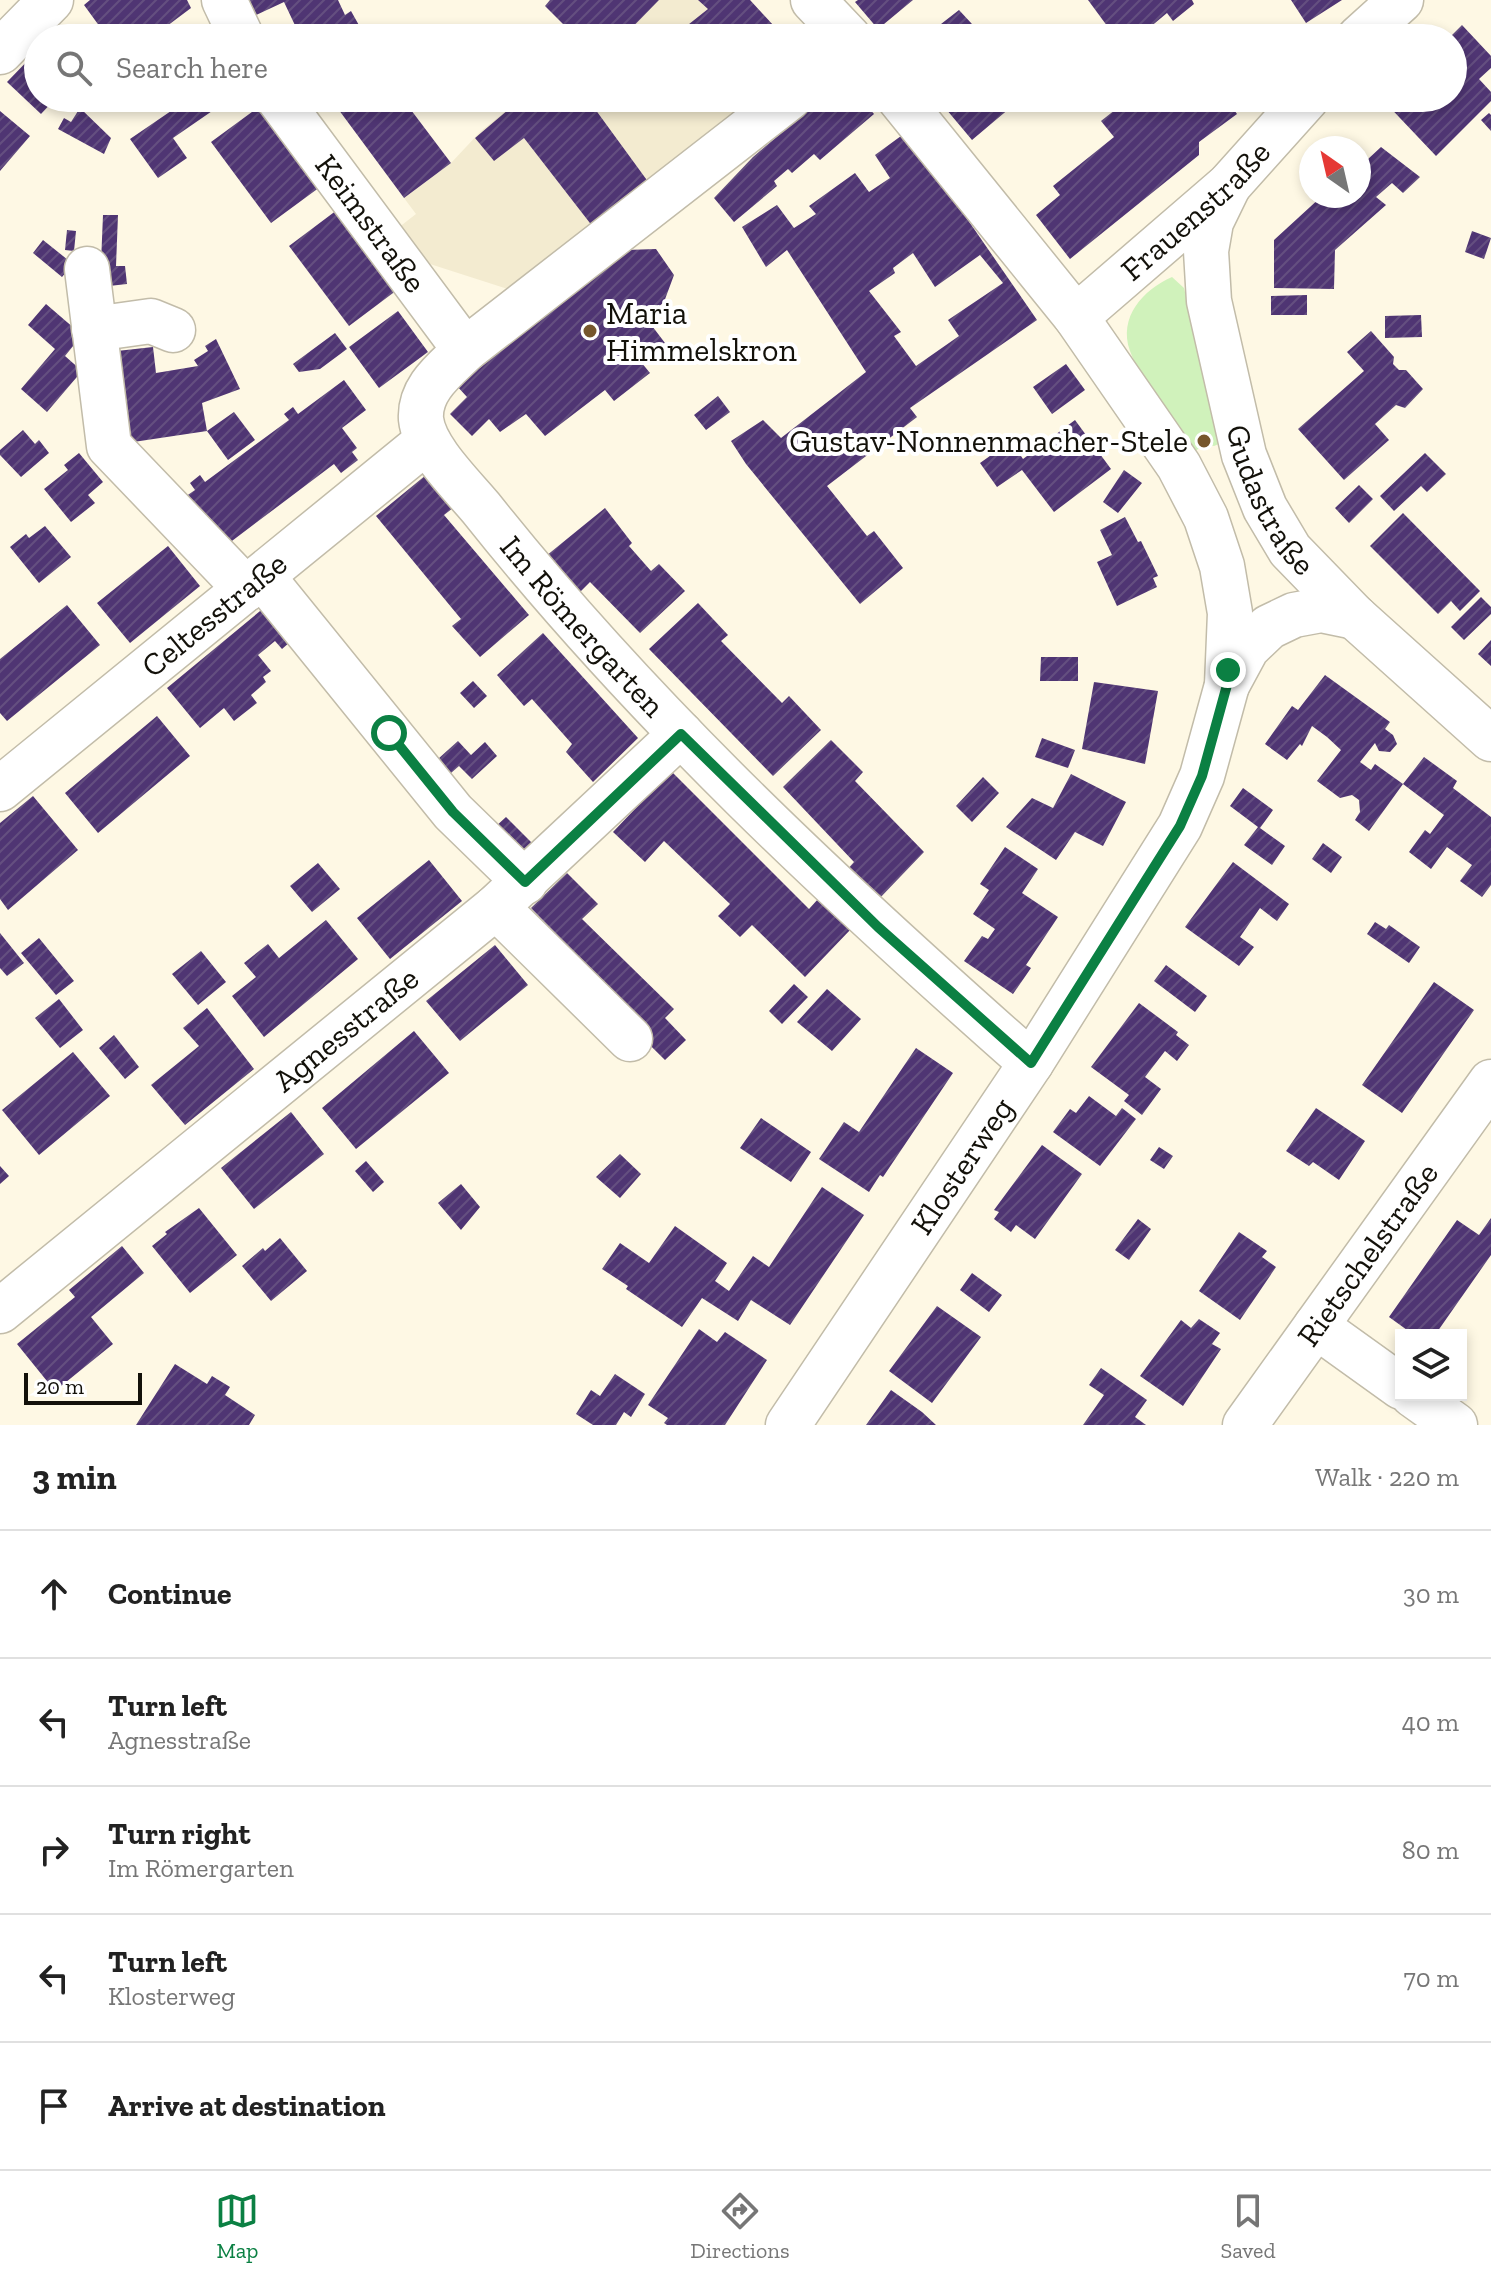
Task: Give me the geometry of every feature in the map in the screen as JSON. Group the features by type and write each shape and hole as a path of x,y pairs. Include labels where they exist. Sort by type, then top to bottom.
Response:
{"street":[{"path":"27,24 51,0"},
{"path":"224,0 235,24"},
{"path":"813,0 836,24"},
{"path":"1374,24 1401,0"},
{"path":"0,52 24,28"},
{"name":"Keimstraße","path":"288,112 465,350"},
{"path":"427,441 421,418 424,397 435,379 465,350 771,112"},
{"name":"Klosterweg","path":"788,1425 1031,1063 1180,826 1202,776 1227,685 1230,613 1222,566 1206,518 1171,453 1076,317 910,112"},
{"name":"Frauenstraße","path":"1076,317 1229,185 1294,112"},
{"name":"Gudastraße","path":"1229,185 1211,222 1206,251 1209,301 1244,455 1265,508 1290,550 1355,617 1491,739"},
{"path":"87,269 109,446 254,582 453,812 511,895 630,1039"},
{"path":"94,329 151,321 173,330"},
{"name":"Celtesstraße","path":"0,789 427,441"},
{"name":"Im Römergarten","path":"427,441 507,541 681,734 878,927 1031,1063"},
{"name":"Klosterweg","path":"1227,685 1247,648 1269,627 1294,615 1321,610 1355,617"},
{"name":"Agnesstraße","path":"0,1311 511,895 681,734"},
{"name":"Rietschelstraße","path":"1245,1425 1491,1082"},
{"path":"1316,1326 1395,1383"},
{"path":"1421,1401 1455,1425"}],"shaded area":[{"path":"599,0 750,0 772,24 575,24"},
{"path":"505,112 738,112 511,290 430,264 421,258 398,228 416,214 404,198 451,163 481,131"}],"green space":[{"path":"1172,277 1184,288 1221,443 1214,446 1204,444 1192,454 1138,368 1127,339 1130,316 1136,306 1152,289"}],"building":[{"path":"90,0 187,0 191,8 170,24 98,24 84,5"},
{"path":"245,0 338,0 345,15 351,11 358,24 294,24 284,2 252,17"},
{"path":"550,0 659,0 636,24 563,24 545,6"},
{"path":"698,0 750,0 772,24 689,24 708,9"},
{"path":"913,0 884,24 874,24 855,2"},
{"path":"1088,0 1192,0 1194,4 1173,21 1167,13 1154,24 1106,24"},
{"path":"1291,0 1342,0 1306,23"},
{"path":"959,10 972,24 941,24"},
{"path":"1467,30 1491,56 1491,68 1479,79 1491,92 1491,101 1436,156 1394,112 1467,112"},
{"path":"24,64 24,98 7,82"},
{"path":"0,111 30,136 0,171"},
{"path":"77,112 84,112 111,138 104,154 58,129 64,118 71,122"},
{"path":"170,112 211,112 173,138 187,158 158,178 130,139"},
{"path":"252,112 264,112 320,187 271,223 211,142"},
{"path":"340,112 413,112 451,163 404,198"},
{"path":"506,112 597,112 649,183 593,227 524,138 494,161 475,138"},
{"path":"806,112 874,114 820,160 814,154 792,173 788,169 774,181 777,186 734,222 714,198 753,157"},
{"path":"949,112 1005,112 972,140"},
{"path":"1112,112 1237,114 1199,142 1199,155 1070,259 1036,215 1060,195 1053,186 1114,137 1101,121"},
{"path":"1489,113 1491,115 1491,131 1481,120"},
{"path":"901,136 920,158 923,155 1037,320 910,408 917,417 827,486 867,536 874,531 903,568 860,604 746,464 731,441 763,420 781,438 866,372 787,250 766,267 742,227 777,205 794,228 816,214 809,206 855,173 869,192 890,178 875,155","holes":["913,253 935,287 980,255 1003,283 948,320 959,336 916,366 894,336 901,332 869,291 895,273 893,268"]},
{"path":"1381,147 1420,177 1403,193 1392,183 1376,197 1386,205 1335,250 1334,289 1274,288 1274,240 1309,208 1371,208 1371,156"},
{"path":"337,210 397,290 349,326 289,246"},
{"path":"103,215 118,215 116,266 125,266 127,284 100,287"},
{"path":"67,230 76,231 74,251 65,250"},
{"path":"1472,231 1491,238 1484,259 1465,252"},
{"path":"43,240 73,264 62,277 33,253"},
{"name":"Maria Himmelskron","path":"656,249 674,275 664,302 646,318 665,343 641,362 650,373 614,401 605,390 545,436 526,414 500,432 489,419 472,436 450,414 467,397 456,385 625,250"},
{"path":"1307,295 1307,315 1271,315 1271,296"},
{"path":"46,304 82,335 65,356 82,371 47,412 21,389 55,349 28,325"},
{"path":"398,311 428,352 379,388 349,347"},
{"path":"1421,315 1422,337 1385,338 1385,316"},
{"path":"1371,331 1394,357 1393,364 1399,370 1406,370 1423,389 1405,408 1396,405 1375,424 1389,440 1344,480 1298,429 1364,371 1347,352"},
{"path":"335,333 347,349 320,369 299,372 293,364"},
{"path":"216,339 240,389 202,403 207,431 120,444 108,352 153,347 156,373 198,366 194,360 208,351 205,346"},
{"path":"1066,364 1085,390 1052,414 1033,387"},
{"path":"344,380 366,410 342,428 357,448 352,452 358,460 341,473 334,464 220,550 182,499 195,490 190,483 200,475 205,482 289,420 284,414 293,407 298,414"},
{"path":"718,396 730,412 706,430 694,415"},
{"path":"234,412 255,440 228,460 207,431"},
{"path":"1075,420 1111,469 1054,512 1022,470 997,487 980,463 1011,441 1023,459"},
{"path":"23,430 35,444 39,440 49,453 21,477 0,455 0,450"},
{"path":"79,453 103,482 88,495 95,503 71,522 44,489 68,470 64,465"},
{"path":"1425,453 1446,474 1427,492 1421,486 1394,511 1380,496"},
{"path":"1124,470 1142,483 1118,513 1103,502"},
{"path":"426,475 453,508 444,515 529,615 480,657 452,626 461,619 376,516"},
{"path":"1359,485 1373,499 1349,523 1335,508"},
{"path":"605,508 632,543 629,546 651,571 659,564 685,591 640,633 590,582 578,594 546,556"},
{"path":"1403,513 1480,591 1460,611 1451,601 1438,614 1370,546"},
{"path":"1125,517 1158,576 1153,578 1157,587 1117,606 1097,562 1112,555 1100,530"},
{"path":"45,526 71,557 39,583 10,547 26,534 29,538"},
{"path":"168,546 200,586 130,643 97,603"},
{"path":"1481,597 1491,607 1491,614 1464,640 1451,627"},
{"path":"271,602 298,635 282,649 275,641 258,655 271,671 263,677 266,682 251,695 257,703 234,721 224,708 200,728 167,688"},
{"path":"698,603 728,635 721,641 782,703 789,696 821,730 773,776 649,649"},
{"path":"67,605 100,645 7,721 0,713 0,659"},
{"path":"543,633 638,738 593,782 566,752 572,744 532,699 524,706 497,675"},
{"path":"1491,640 1491,666 1478,654"},
{"path":"1041,657 1078,657 1078,681 1040,681"},
{"path":"1325,675 1390,722 1385,729 1393,735 1397,744 1390,752 1379,751 1375,743 1360,762 1371,770 1375,764 1403,784 1369,831 1355,820 1360,812 1359,800 1352,795 1340,798 1317,781 1341,750 1327,737 1312,726 1302,746 1300,744 1287,760 1265,744 1292,706 1298,710"},
{"path":"473,681 487,696 474,708 460,693"},
{"path":"1094,682 1158,691 1145,764 1082,749"},
{"path":"157,716 190,756 98,833 65,793"},
{"path":"1042,738 1075,750 1068,768 1035,757"},
{"path":"831,740 863,772 855,781 924,852 877,901 846,871 854,862 783,787"},
{"path":"458,741 471,755 485,742 497,756 472,779 459,766 451,773 438,759"},
{"path":"1424,757 1457,781 1453,788 1491,817 1491,885 1482,897 1460,881 1472,865 1447,847 1431,869 1409,852 1425,830 1430,834 1444,815 1403,784"},
{"path":"671,771 809,909 818,899 851,929 805,977 752,925 740,937 718,916 730,904 664,841 645,862 613,832"},
{"path":"1071,774 1126,802 1103,846 1075,832 1056,860 1006,827 1032,798 1053,808"},
{"path":"983,777 999,793 972,822 956,806"},
{"path":"1243,788 1273,810 1260,828 1285,846 1272,865 1244,845 1258,827 1230,806"},
{"path":"33,796 78,850 8,910 0,899 0,823"},
{"path":"506,817 532,843 520,855 494,828"},
{"path":"1323,843 1342,857 1331,873 1312,859"},
{"path":"1005,847 1038,869 1022,893 1058,917 1026,965 1031,968 1013,994 964,961 982,936 988,939 995,929 973,914 989,890 980,884"},
{"path":"429,860 462,901 390,959 357,918"},
{"path":"1233,862 1289,904 1277,921 1260,908 1240,937 1254,947 1239,966 1185,927"},
{"path":"318,863 340,889 312,912 290,886"},
{"path":"567,873 598,904 582,919 674,1009 665,1018 686,1040 665,1060 575,971 585,963 531,908"},
{"path":"326,920 358,959 264,1037 232,996 256,977 244,963 268,944 279,958"},
{"path":"1375,922 1386,929 1389,925 1420,947 1409,963 1367,934"},
{"path":"0,933 24,963 7,976 0,968"},
{"path":"39,938 74,981 56,995 21,953"},
{"path":"495,945 528,985 460,1041 426,1001"},
{"path":"201,951 226,982 198,1005 172,974"},
{"path":"1166,965 1207,996 1195,1012 1154,981"},
{"path":"1434,982 1474,1010 1402,1113 1362,1085"},
{"path":"794,984 808,997 782,1024 769,1011"},
{"path":"827,989 861,1019 832,1051 797,1022"},
{"path":"59,999 83,1030 60,1048 35,1018"},
{"path":"1139,1003 1178,1032 1176,1035 1189,1045 1177,1061 1165,1051 1145,1077 1161,1089 1142,1115 1124,1101 1129,1095 1091,1067"},
{"path":"207,1008 254,1069 185,1125 151,1085 199,1046 183,1028"},
{"path":"414,1031 449,1073 356,1149 322,1108"},
{"path":"114,1035 139,1067 125,1079 99,1048"},
{"path":"916,1048 953,1073 883,1177 880,1175 869,1192 819,1159 844,1122 859,1132"},
{"path":"73,1052 110,1096 39,1155 2,1110"},
{"path":"1089,1096 1116,1116 1122,1108 1136,1119 1100,1166 1053,1132 1070,1109 1076,1113"},
{"path":"1316,1108 1365,1141 1339,1180 1313,1162 1309,1166 1286,1151"},
{"path":"291,1112 324,1154 254,1209 221,1168"},
{"path":"761,1118 811,1152 791,1182 740,1148"},
{"path":"1042,1145 1082,1174 1035,1239 1016,1225 1011,1232 994,1219 999,1212 994,1210"},
{"path":"1159,1147 1173,1156 1164,1169 1150,1160"},
{"path":"620,1154 641,1174 620,1198 596,1177"},
{"path":"366,1161 384,1182 373,1192 355,1171"},
{"path":"0,1166 9,1176 0,1184"},
{"path":"461,1184 480,1207 461,1230 438,1203"},
{"path":"822,1187 864,1215 790,1325 751,1300 738,1321 702,1298 682,1327 602,1269 620,1243 649,1263 675,1226 727,1263 715,1281 729,1291 753,1256 769,1267"},
{"path":"199,1208 237,1255 190,1293 152,1246 167,1234 165,1232"},
{"path":"1491,1218 1491,1255 1439,1329 1406,1329 1389,1317 1457,1220 1479,1235"},
{"path":"1138,1219 1151,1229 1129,1260 1115,1250"},
{"path":"1239,1232 1267,1251 1262,1257 1276,1267 1240,1320 1199,1291"},
{"path":"280,1238 307,1271 271,1301 242,1266"},
{"path":"122,1246 144,1273 91,1317 113,1344 55,1391 17,1344 75,1297 69,1290"},
{"path":"972,1273 1002,1295 989,1312 960,1290"},
{"path":"937,1306 981,1337 932,1403 889,1371"},
{"path":"1199,1319 1220,1333 1212,1344 1221,1349 1183,1406 1140,1376 1181,1320 1191,1328"},
{"path":"699,1329 717,1342 725,1332 767,1360 725,1425 667,1425 664,1423 668,1418 648,1405"},
{"path":"175,1364 207,1384 212,1376 230,1387 225,1395 255,1415 249,1425 136,1425"},
{"path":"1101,1368 1147,1400 1135,1417 1146,1425 1083,1425 1104,1395 1089,1385"},
{"path":"615,1374 645,1394 631,1417 624,1412 616,1425 593,1425 576,1414 591,1390 600,1396"},
{"path":"891,1390 922,1412 936,1425 866,1425"}],"place":[{"name":"Maria Himmelskron","path":"590,331"},
{"name":"Gustav-Nonnenmacher-Stele","path":"1204,441"}],"route":[{"path":"389,733 453,812 525,882 681,734 878,927 1031,1063 1180,826 1202,776 1227,685 1228,670"}]}
